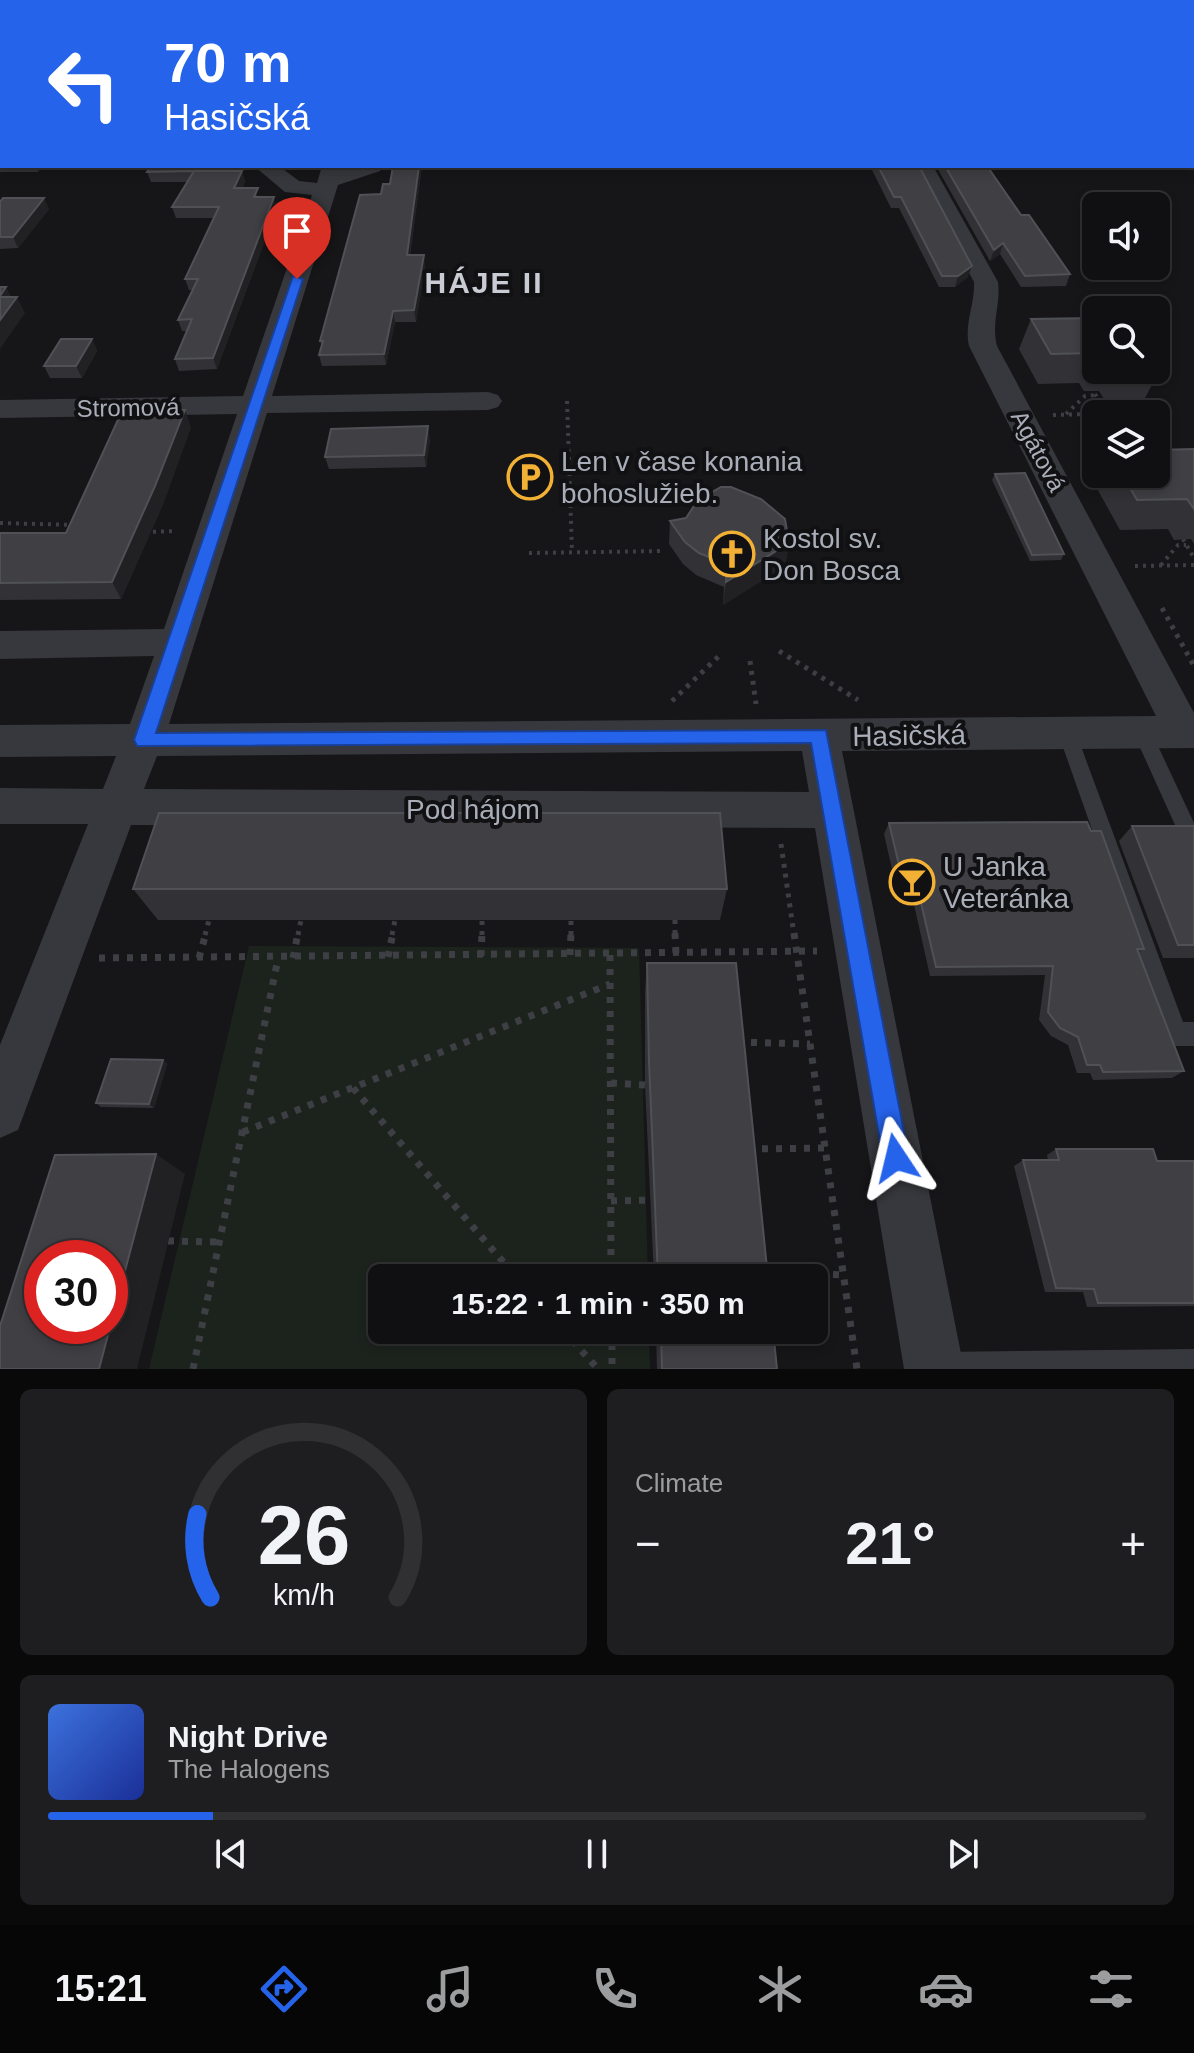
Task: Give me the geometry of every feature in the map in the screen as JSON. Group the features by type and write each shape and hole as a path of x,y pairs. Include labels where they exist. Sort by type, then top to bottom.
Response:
{"street":[{"path":"268,168 293,187 365,168"},
{"name":"Agátová","path":"923,168 986,282 987,299 978,328 983,346 1189,732"},
{"path":"0,1112 116,804 144,740 257,406 328,179"},
{"name":"Stromová","path":"0,409 488,401"},
{"path":"0,645 178,642"},
{"name":"Hasičská","path":"0,741 1189,732"},
{"path":"819,735 934,1368"},
{"name":"Pod hájom","path":"0,806 116,804 219,809 831,810"}],"lane":[{"path":"1142,732 1192,841"},
{"path":"1067,733 1176,1034 1194,1034"},
{"path":"934,1368 1194,1363"}],"path":[{"path":"1066,415 1085,396 1094,393 1098,400"},
{"path":"567,401 572,552"},
{"path":"1051,415 1082,415"},
{"path":"0,523 90,526"},
{"path":"135,532 177,531"},
{"path":"1160,566 1178,545 1185,542 1194,558"},
{"path":"529,553 664,551"},
{"path":"1128,566 1194,565"},
{"path":"1139,566 1146,579"},
{"path":"1157,599 1194,666"},
{"path":"779,651 869,707"},
{"path":"665,708 720,655"},
{"path":"750,661 760,734"},
{"path":"776,809 857,1369"},
{"path":"199,958 209,920"},
{"path":"293,958 301,920"},
{"path":"388,957 395,920"},
{"path":"675,920 676,954"},
{"path":"481,956 482,921"},
{"path":"570,955 571,921"},
{"path":"116,958 858,951"},
{"path":"610,955 611,1264"},
{"path":"193,1369 278,958"},
{"path":"243,1132 610,984"},
{"path":"732,1042 810,1044"},
{"path":"611,1083 645,1085"},
{"path":"353,1088 505,1264"},
{"path":"743,1149 825,1148"},
{"path":"611,1201 653,1200"},
{"path":"168,1241 219,1242"},
{"path":"828,1274 844,1275"},
{"path":"576,1344 598,1369"},
{"path":"612,1344 612,1369"}],"shaded area":[{"path":"249,946 639,948 648,1264 368,1264 368,1344 649,1344 650,1369 149,1369"}],"building":[{"path":"150,168 242,171 234,188 258,188 254,197 274,197 213,358 175,359 192,319 178,320 198,279 185,279 219,207 172,207 194,171 147,172"},
{"path":"393,168 419,168 407,255 424,255 414,310 393,311 384,354 319,355 323,341 320,341 360,195 381,194 383,184 390,184"},
{"path":"879,168 920,168 972,266 958,276 942,276 901,197 894,197"},
{"path":"946,168 988,168 1021,215 1029,215 1070,274 1025,276 1003,243 994,250"},
{"path":"3,198 44,198 13,237 0,237 0,202"},
{"path":"0,297 17,297 0,320"},
{"path":"1082,318 1082,353 1051,354 1031,319"},
{"path":"61,339 92,339 76,366 44,366"},
{"path":"185,410 112,582 0,583 0,533 66,533 122,411"},
{"path":"428,426 424,455 325,457 331,429"},
{"path":"1194,449 1194,509 1187,499 1137,500 1130,488 1170,488 1170,450"},
{"path":"1025,473 1064,554 1032,555 995,474"},
{"path":"721,487 731,487 761,499 785,519 789,543 726,582 727,564 699,553 685,542 670,521 686,518 698,500"},
{"path":"159,813 720,813 727,889 133,889"},
{"path":"1087,822 1091,831 1101,831 1144,949 1137,949 1184,1071 1103,1072 1100,1065 1087,1065 1078,1037 1060,1028 1048,1012 1053,966 936,967 918,890 905,890 889,823"},
{"path":"1132,826 1194,826 1194,945 1178,945"},
{"path":"647,963 736,963 767,1264 657,1264"},
{"path":"111,1059 163,1060 149,1104 96,1103"},
{"path":"1056,1149 1153,1149 1157,1161 1194,1161 1194,1303 1098,1303 1094,1289 1056,1288 1023,1160 1059,1160"},
{"path":"156,1154 128,1260 128,1240 28,1240 55,1155"},
{"path":"24,1251 24,1344 106,1344 99,1369 0,1369 0,1326"},
{"path":"661,1344 774,1344 777,1369 662,1369"}],"place":[{"name":"Len v čase konania bohoslužieb.","path":"530,477"},
{"name":"Kostol sv. Don Bosca","path":"732,554"},
{"name":"U Janka Veteránka","path":"912,882"}],"district":[{"name":"HÁJE II","path":"484,283"}],"route":[{"path":"297,279 144,740 819,735 896,1158"}]}
